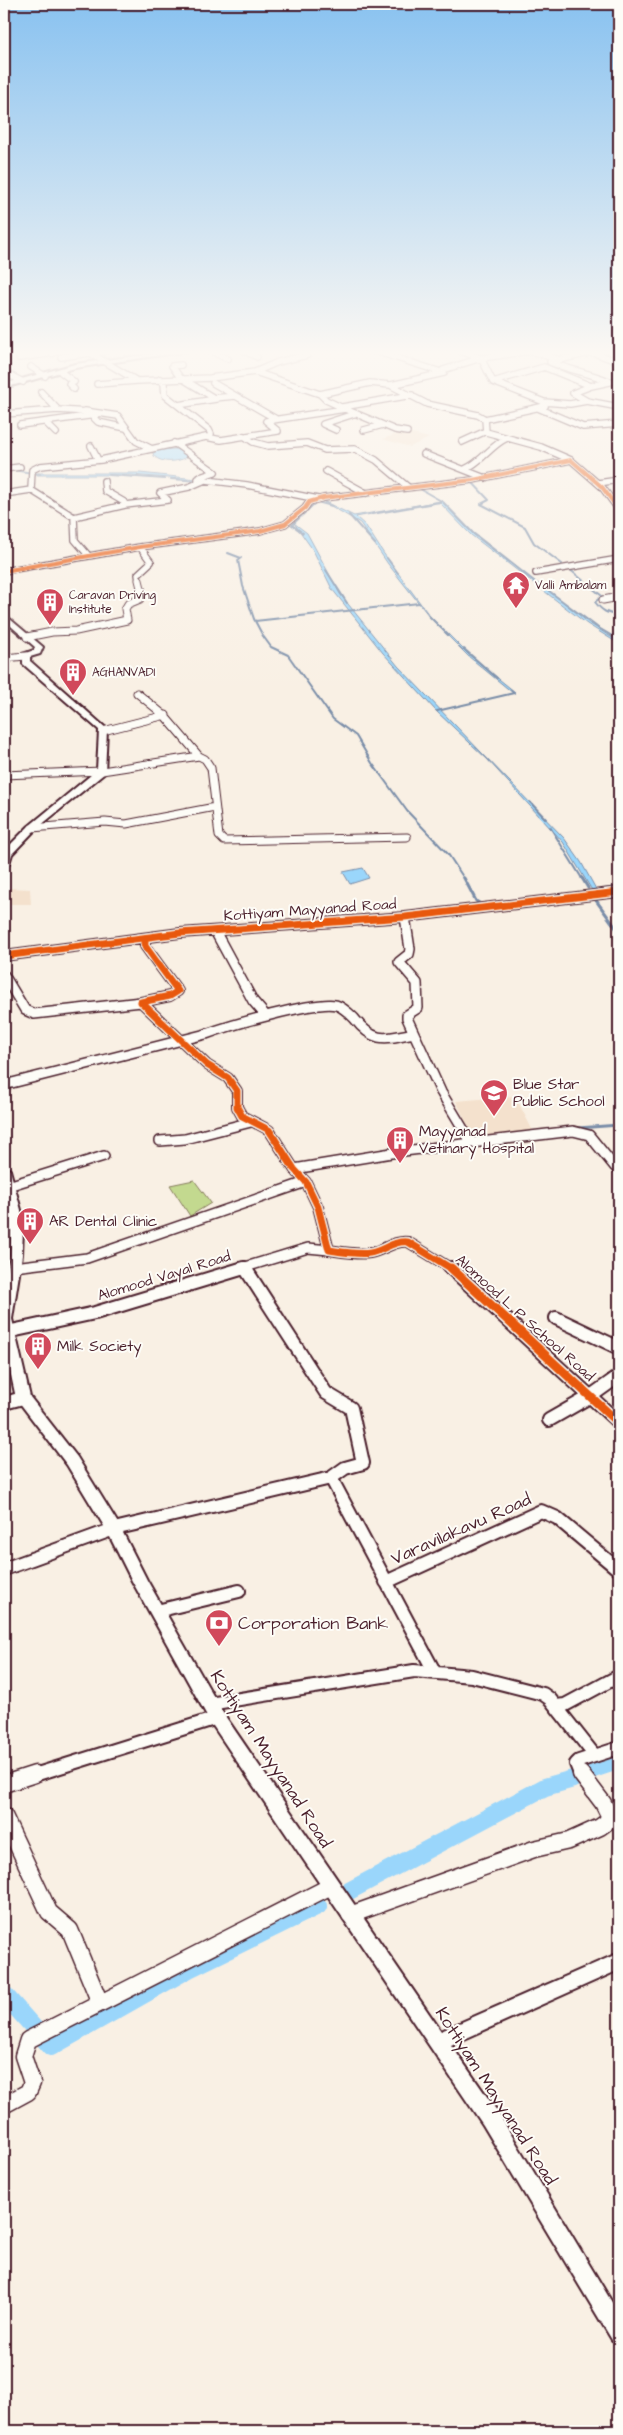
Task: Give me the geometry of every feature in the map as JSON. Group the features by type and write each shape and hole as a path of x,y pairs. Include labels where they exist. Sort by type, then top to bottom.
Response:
{"main road":[{"path":"4,616 39,650 26,656 26,662 96,721 103,731 102,771 7,850 4,864"},
{"name":"Kottiyam Mayyanad Road","path":"6,1178 15,1210 17,1228 14,1267 5,1319 23,1398 72,1461 114,1529 156,1611 213,1711 350,1915 439,2041 490,2118 619,2333"},
{"path":"439,2041 619,1961"}],"street":[{"path":"31,490 32,472 47,465"},
{"path":"205,465 215,472 198,478 314,500 485,478 549,465"},
{"path":"380,465 408,488"},
{"path":"453,465 485,478"},
{"path":"465,469 475,465"},
{"path":"576,465 610,495 619,510"},
{"path":"4,469 20,467"},
{"path":"326,470 366,493"},
{"path":"4,494 31,490 74,517 125,505 168,500 160,493 189,487 206,480"},
{"path":"598,483 619,480"},
{"path":"104,481 104,491 125,505"},
{"path":"4,571 140,546 205,540 260,531 285,524 314,500"},
{"path":"74,517 75,540 88,555"},
{"path":"27,637 52,632 76,631 127,620 125,608 128,604 140,599 142,595 142,585 138,574 151,562 140,546"},
{"path":"536,573 619,559"},
{"path":"4,562 13,569"},
{"path":"602,600 619,597"},
{"path":"4,658 26,656"},
{"path":"137,693 166,715 211,768 218,836 220,839 231,842 407,837"},
{"path":"103,731 166,715"},
{"path":"4,774 102,771 199,756"},
{"path":"32,828 105,822 126,824 215,807"},
{"name":"Kottiyam Mayyanad Road","path":"4,956 145,938 405,917 619,892"},
{"path":"405,917 410,949 409,954 399,962 417,984 418,1008 407,1015 442,1092 471,1142"},
{"path":"215,931 253,1001 266,1016"},
{"path":"4,975 25,1010 34,1014 141,1002 170,996 178,991 145,946 145,938"},
{"path":"141,1002 183,1040 207,1065 228,1078 237,1091 236,1107 242,1116 269,1130 294,1169 306,1182 318,1206 329,1250"},
{"path":"4,1085 183,1040 266,1016 336,1004 344,1007 366,1032 378,1038 414,1033"},
{"path":"160,1140 185,1139 251,1122"},
{"path":"294,1169 471,1142 579,1131 592,1138 615,1167"},
{"path":"6,1178 104,1156"},
{"path":"14,1267 87,1258 306,1182"},
{"name":"Alomood L P School Road","path":"329,1250 363,1254 372,1253 401,1241 415,1245 450,1267 619,1423"},
{"name":"Alomood Vayal Road","path":"7,1332 95,1313 308,1248 329,1250"},
{"path":"4,1569 114,1529 330,1478 345,1468 363,1463 361,1446 351,1408 326,1393 245,1268"},
{"path":"556,1318 619,1348"},
{"path":"548,1420 591,1396 619,1376"},
{"path":"4,1403 23,1398"},
{"path":"330,1478 434,1671"},
{"name":"Varavilakavu Road","path":"386,1582 541,1511 557,1518 619,1570"},
{"path":"156,1611 239,1591"},
{"path":"4,1784 113,1752 213,1711 414,1671 434,1671 490,1679 542,1694 556,1706 595,1756"},
{"path":"556,1706 565,1705 619,1676"},
{"path":"350,1915 534,1849 569,1841 600,1827 607,1822 609,1815 603,1803 577,1770 576,1764 619,1748"},
{"path":"4,1816 49,1912 70,1930 100,2003"},
{"path":"4,2105 28,2092 32,2083 21,2055 22,2046 28,2040 331,1886"}],"shaded area":[{"path":"6,888 30,889 31,904 4,904"},
{"name":"Blue Star Public School","path":"515,1096 534,1133 474,1139 456,1101"}],"green space":[{"path":"194,1180 211,1203 190,1216 170,1185"}],"water":[{"path":"38,473 140,473 206,481 131,475 37,475"},
{"path":"319,499 354,516 424,504 356,517 366,526 429,615 468,654 515,692 513,693 468,656 433,621 388,564 360,523"},
{"path":"441,501 474,535 525,575 551,592 589,623 619,642 619,644 587,624 471,535 440,503 435,502"},
{"path":"294,523 307,533 340,594 398,666 564,838 581,862 597,891 593,892 563,842 487,759 436,711 383,653 332,589 313,550"},
{"path":"363,868 369,878 350,884 343,872"}],"waterway":[{"path":"12,470 40,474"},
{"path":"109,475 165,479"},
{"path":"171,479 200,481"},
{"path":"472,482 489,500 481,504 525,527 534,543 562,564"},
{"path":"420,489 443,502 473,533 534,581"},
{"path":"317,502 332,506"},
{"path":"372,514 440,502"},
{"path":"303,533 292,525 315,503"},
{"path":"349,515 375,544"},
{"path":"228,553 241,558 238,560 243,586 255,621"},
{"path":"387,558 398,573"},
{"path":"568,568 602,596 595,602 600,608 608,613 619,614"},
{"path":"326,570 347,603"},
{"path":"549,591 597,627 619,640"},
{"path":"255,621 419,603"},
{"path":"428,615 448,635"},
{"path":"255,621 271,647 288,655 333,719 356,736 372,763 407,811 448,854 465,880"},
{"path":"464,649 497,678"},
{"path":"437,711 514,693 511,690"},
{"path":"530,802 546,819"},
{"path":"550,827 583,880"},
{"path":"464,878 476,901 482,905"},
{"path":"582,878 588,888"},
{"path":"582,893 619,887"},
{"path":"595,899 619,932"},
{"path":"578,1128 619,1125"},
{"path":"589,1773 619,1763"},
{"path":"349,1891 545,1787 573,1779"},
{"path":"4,1994 51,2047 189,1969 318,1906"}],"cycle path":[{"path":"4,571 140,547 205,540 260,531 285,524 305,508 309,502 323,498 473,480 548,465"},
{"path":"576,465 602,487 619,510"},
{"path":"4,956 180,933 405,917 619,892"},
{"path":"145,938 145,946 178,991 170,996 141,1002 183,1040 207,1065 228,1078 237,1091 237,1107 242,1116 269,1130 294,1169 306,1182 318,1207 329,1250 363,1254 372,1253 401,1241 415,1245 450,1267 619,1423"}],"place":[{"name":"Valli Ambalam","path":"516,609"},
{"name":"Caravan Driving Institute","path":"50,626"},
{"name":"AGHANVADI","path":"73,696"},
{"name":"Blue Star Public School","path":"494,1117"},
{"name":"Mayyanad Vetinary Hospital","path":"400,1164"},
{"name":"AR Dental Clinic","path":"30,1245"},
{"name":"Milk Society","path":"38,1370"},
{"name":"Corporation Bank","path":"219,1647"}]}
